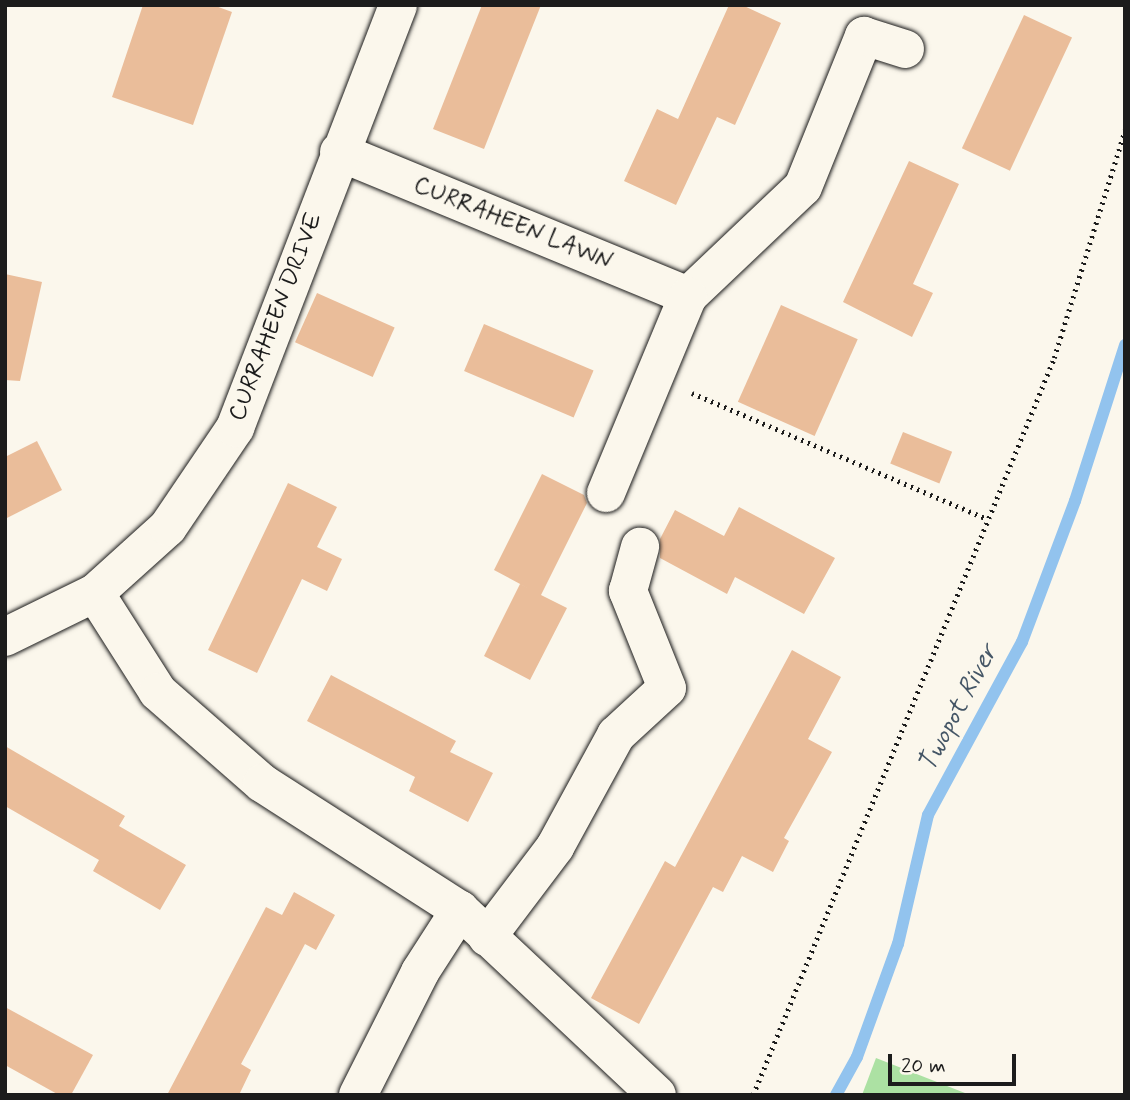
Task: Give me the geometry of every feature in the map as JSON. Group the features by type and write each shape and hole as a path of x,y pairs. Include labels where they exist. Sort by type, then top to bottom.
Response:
{"street":[{"name":"CURRAHEEN DRIVE","path":"5,638 95,593 168,527 235,428 339,152 398,5"},
{"path":"606,493 688,296 803,187 864,36 905,50"},
{"name":"CURRAHEEN LAWN","path":"339,152 688,296"},
{"path":"487,937 555,847 616,735 667,688 628,591 640,547"},
{"path":"95,593 158,692 262,783 460,910 657,1095"},
{"path":"358,1095 420,972 460,910"}],"path":[{"path":"753,1095 1054,358 1125,130"},
{"path":"654,377 987,519"}],"green space":[{"path":"876,1058 970,1095 862,1095"}],"building":[{"path":"143,5 213,5 232,12 193,125 112,97"},
{"path":"482,5 541,5 484,149 433,129"},
{"path":"729,5 742,5 781,23 735,125 717,117 676,205 624,181 657,109 678,119"},
{"path":"1024,15 1072,37 1010,171 962,148"},
{"path":"909,161 959,184 913,284 933,293 912,337 843,302"},
{"path":"5,274 42,282 20,381 5,380"},
{"path":"317,293 395,328 373,377 295,342"},
{"path":"781,305 858,339 815,436 738,402"},
{"path":"484,324 594,370 574,417 464,371"},
{"path":"903,432 952,452 939,483 890,464"},
{"path":"37,441 62,490 5,519 5,457"},
{"path":"542,474 584,495 587,503 541,595 567,608 530,680 484,656 520,584 535,592 494,570"},
{"path":"288,483 337,507 317,547 342,559 327,591 302,579 257,673 208,650"},
{"path":"739,507 835,558 804,614 735,577 727,594 660,558 660,539 675,510 724,536"},
{"path":"792,650 841,677 808,739 832,752 784,838 789,841 773,872 742,856 723,892 713,887 639,1024 591,998 665,861 675,867"},
{"path":"331,675 456,741 450,752 493,773 468,822 409,791 415,777 307,721"},
{"path":"5,746 125,816 119,826 186,865 160,910 93,871 99,860 5,806"},
{"path":"294,892 335,915 316,950 305,944 241,1064 251,1070 239,1095 167,1095 266,907 282,915"},
{"path":"5,1007 93,1055 71,1095 59,1095 5,1065"}],"waterway":[{"name":"Twopot River","path":"836,1095 857,1057 898,944 928,815 1022,642 1075,501 1125,345"}]}
